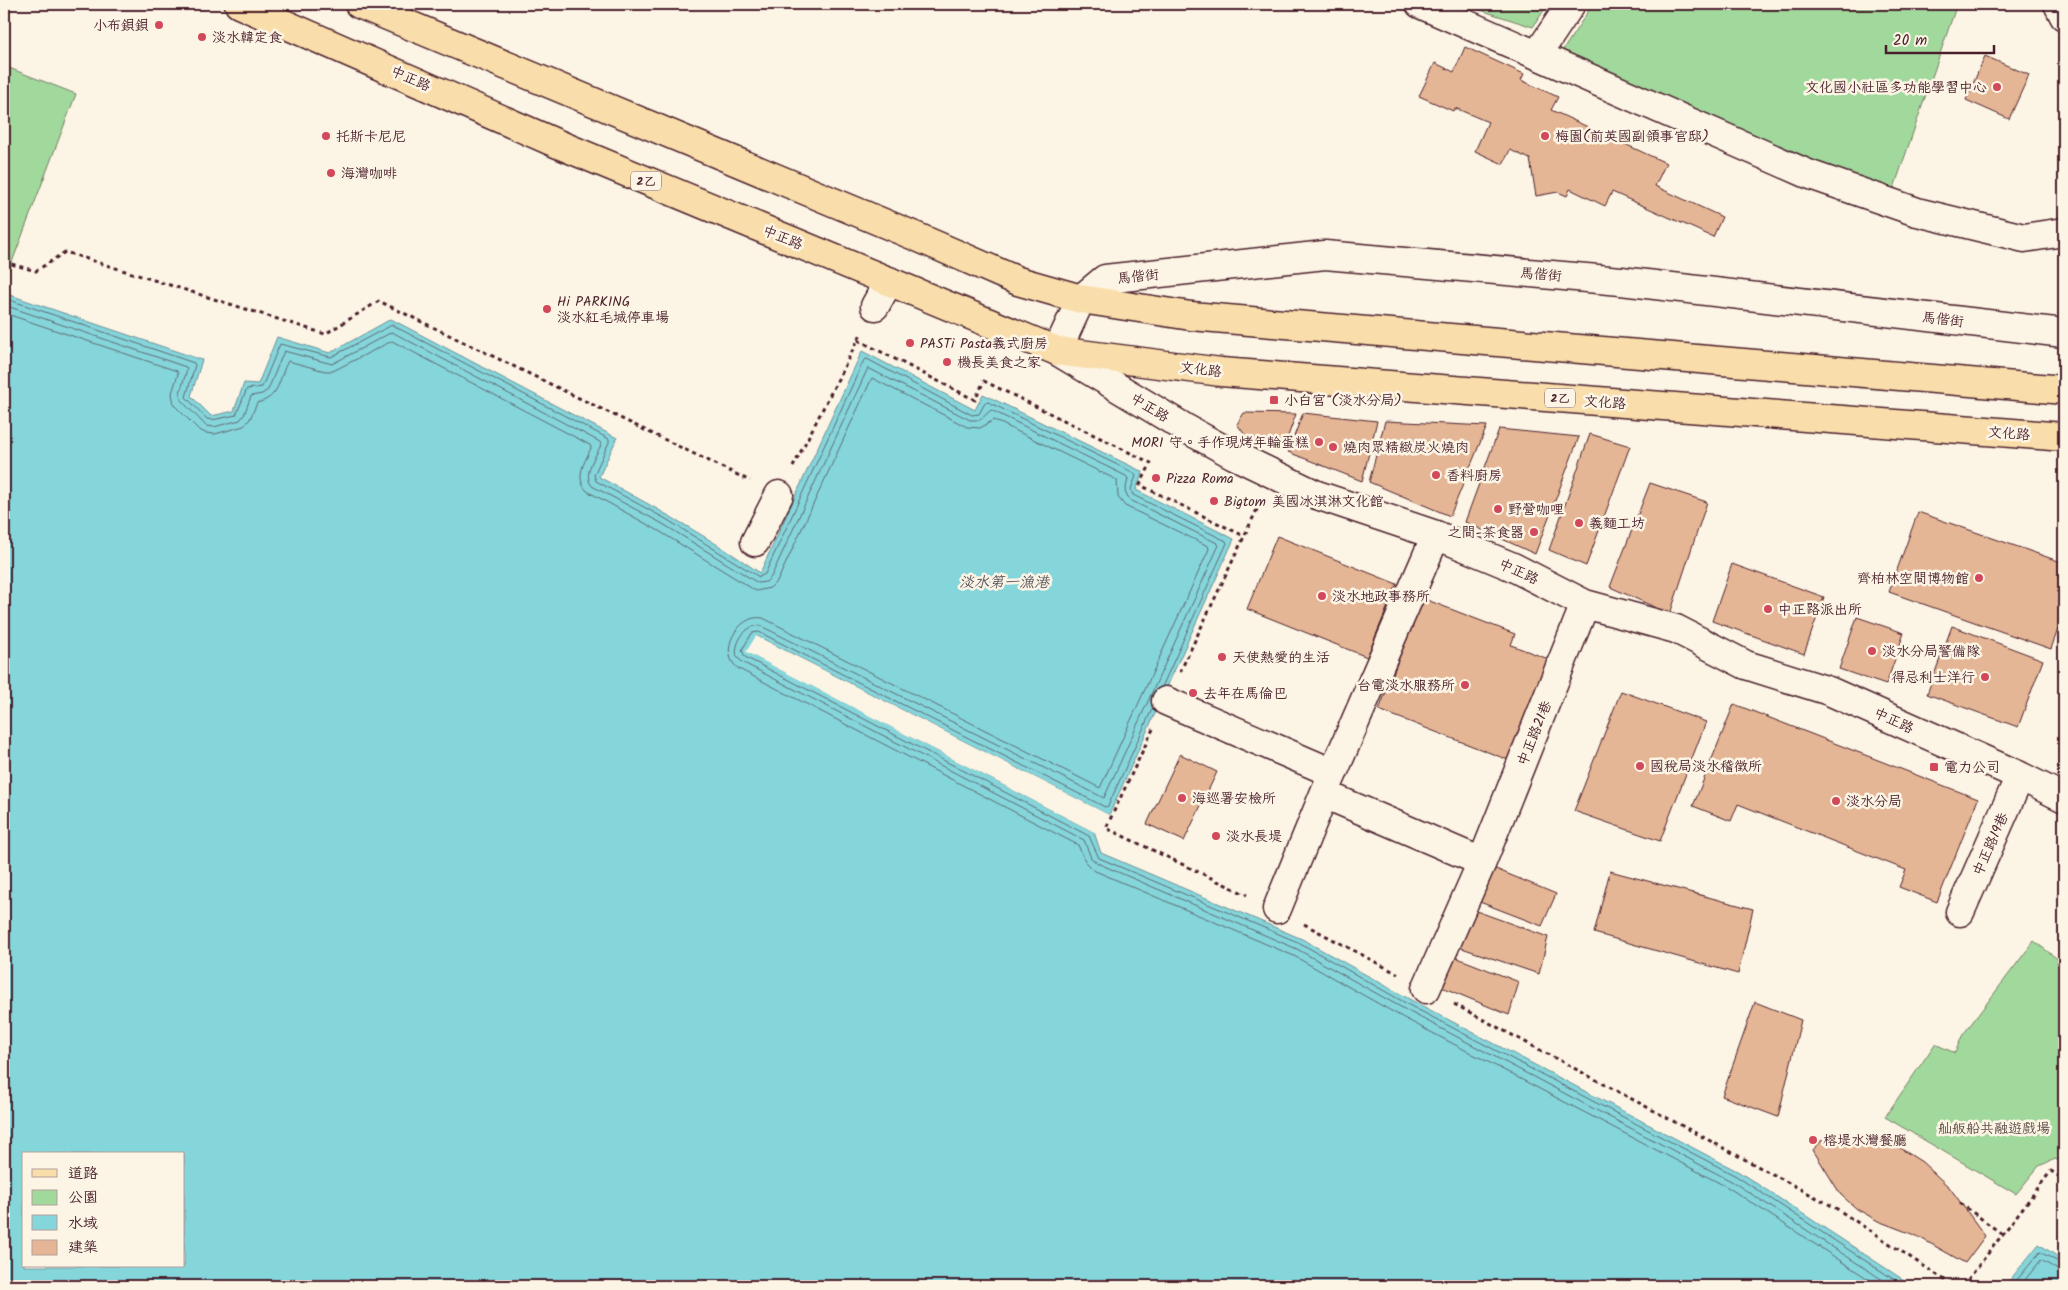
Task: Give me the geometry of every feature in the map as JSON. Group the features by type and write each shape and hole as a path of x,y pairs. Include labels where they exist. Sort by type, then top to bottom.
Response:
{"main road":[{"name":"中正路","path":"239,4 558,144 1057,351"},
{"path":"360,4 917,236 1018,281 1080,299 1190,316 2064,390"},
{"name":"文化路","path":"1057,351 1221,372 2064,438"}],"street":[{"path":"1420,4 1808,174 1917,212 2024,238 2064,232"},
{"path":"1537,55 1571,4"},
{"path":"2058,4 2064,16"},
{"name":"馬偕街","path":"1057,351 1080,299 1105,279 1325,255 1621,281 2064,333"},
{"path":"875,306 889,281"},
{"name":"中正路","path":"1057,351 1234,455 1317,495 1436,535 1513,567 1585,604 1676,629 1746,665 1829,691 2020,776 2064,798"},
{"path":"755,542 779,495"},
{"path":"1277,909 1436,535"},
{"name":"中正路21巷","path":"1426,989 1482,862 1585,604"},
{"path":"1166,701 1482,862"},
{"name":"中正路19巷","path":"1960,912 2020,776"}],"path":[{"path":"4,262 36,271 65,252 325,334 379,301 779,495 875,306"},
{"path":"858,340 975,400 984,381 1150,463 1140,485 1244,536"},
{"path":"1963,1286 2051,1171 2064,1180"},
{"path":"1960,1203 2002,1234"}],"green space":[{"path":"1462,4 1548,4 1533,27"},
{"path":"1593,4 1957,4 1893,191 1826,169 1561,53"},
{"path":"4,66 76,94 6,278 4,277"},
{"name":"舢舨船共融遊戲場","path":"2034,941 2064,964 2064,1163 2055,1159 2039,1166 2016,1194 1885,1117 1935,1044 1955,1053 1962,1036"}],"water":[{"name":"淡水第一漁港","path":"4,293 202,360 191,396 211,416 234,411 244,383 258,384 277,337 330,353 391,319 617,438 599,477 661,511 760,573 862,351 975,410 983,394 1143,472 1136,490 1234,539 1109,815 757,636 747,652 1094,832 1101,853 1302,939 1411,1000 1739,1172 1913,1286 4,1286"},
{"path":"2039,1244 2064,1261 2064,1286 2005,1286"}],"pier":[{"path":"756,636 1109,815 1108,817 757,639 750,651 1094,832 746,652"}],"building":[{"name":"梅園(前英國副領事官邸)","path":"1465,47 1524,74 1521,80 1558,97 1551,110 1666,163 1655,186 1722,217 1713,237 1612,192 1605,206 1570,189 1567,196 1558,192 1536,196 1530,159 1510,150 1503,164 1475,151 1488,122 1455,108 1453,111 1419,96 1435,63 1454,72"},
{"name":"文化國小社區多功能學習中心","path":"1985,56 2029,75 2009,119 1966,100"},
{"path":"1244,413 1296,414 1283,450 1260,444 1245,435 1237,424"},
{"path":"1303,413 1377,421 1362,481 1288,452"},
{"path":"1385,421 1487,426 1450,516 1369,482"},
{"path":"1499,429 1579,437 1535,554 1465,522"},
{"path":"1590,434 1630,446 1586,566 1549,550"},
{"path":"1650,483 1707,502 1670,614 1610,587"},
{"name":"齊柏林空間博物館","path":"1918,512 2064,563 2064,612 2051,649 1889,592"},
{"name":"淡水地政事務所","path":"1277,536 1397,584 1367,657 1247,609"},
{"name":"中正路派出所","path":"1732,564 1824,597 1804,654 1712,621"},
{"name":"台電淡水服務所","path":"1422,598 1515,634 1511,645 1551,660 1511,761 1379,710"},
{"name":"淡水分局警備隊","path":"1857,617 1904,633 1886,685 1839,669"},
{"name":"得忌利士洋行","path":"1952,626 2043,660 2018,727 1927,694"},
{"name":"國稅局淡水稽徵所","path":"1621,691 1706,722 1660,841 1574,811"},
{"name":"淡水分局","path":"1734,704 1978,799 1937,902 1899,887 1906,870 1738,804 1731,821 1693,806"},
{"name":"海巡署安檢所","path":"1180,754 1217,772 1184,841 1147,824"},
{"path":"1491,867 1556,894 1542,926 1472,899"},
{"path":"1610,871 1753,909 1738,974 1594,933"},
{"path":"1468,908 1548,937 1539,974 1453,945"},
{"path":"1450,955 1519,982 1509,1015 1437,985"},
{"path":"1755,1002 1801,1020 1778,1117 1722,1096"},
{"path":"1822,1140 1871,1140 1892,1143 1922,1162 1950,1188 1985,1236 1965,1263 1917,1236 1878,1221 1857,1209 1841,1195 1813,1150"}],"place":[{"name":"小布鋇鋇","path":"159,25"},
{"name":"淡水韓定食","path":"202,37"},
{"name":"文化國小社區多功能學習中心","path":"1997,87"},
{"name":"托斯卡尼尼","path":"326,136"},
{"name":"梅園(前英國副領事官邸)","path":"1545,136"},
{"name":"海灣咖啡","path":"331,173"},
{"name":"Hi PARKING 淡水紅毛城停車場","path":"547,309"},
{"name":"PASTi Pasta義式廚房","path":"910,343"},
{"name":"機長美食之家","path":"947,362"},
{"name":"小白宮 (淡水分局)","path":"1274,400"},
{"name":"MORI 守。手作現烤年輪蛋糕","path":"1319,442"},
{"name":"燒肉眾精緻炭火燒肉","path":"1333,447"},
{"name":"香料廚房","path":"1436,475"},
{"name":"Pizza Roma","path":"1156,478"},
{"name":"Bigtom 美國冰淇淋文化館","path":"1214,501"},
{"name":"野營咖哩","path":"1498,509"},
{"name":"義麵工坊","path":"1579,523"},
{"name":"之間-茶食器","path":"1534,532"},
{"name":"齊柏林空間博物館","path":"1979,578"},
{"name":"淡水地政事務所","path":"1322,596"},
{"name":"中正路派出所","path":"1768,609"},
{"name":"淡水分局警備隊","path":"1872,651"},
{"name":"天使熱愛的生活","path":"1222,657"},
{"name":"得忌利士洋行","path":"1985,677"},
{"name":"台電淡水服務所","path":"1465,685"},
{"name":"去年在馬倫巴","path":"1193,693"},
{"name":"國稅局淡水稽徵所","path":"1640,766"},
{"name":"電力公司","path":"1934,767"},
{"name":"海巡署安檢所","path":"1182,798"},
{"name":"淡水分局","path":"1836,801"},
{"name":"淡水長堤","path":"1216,836"},
{"name":"榕堤水灣餐廳","path":"1813,1140"}]}
